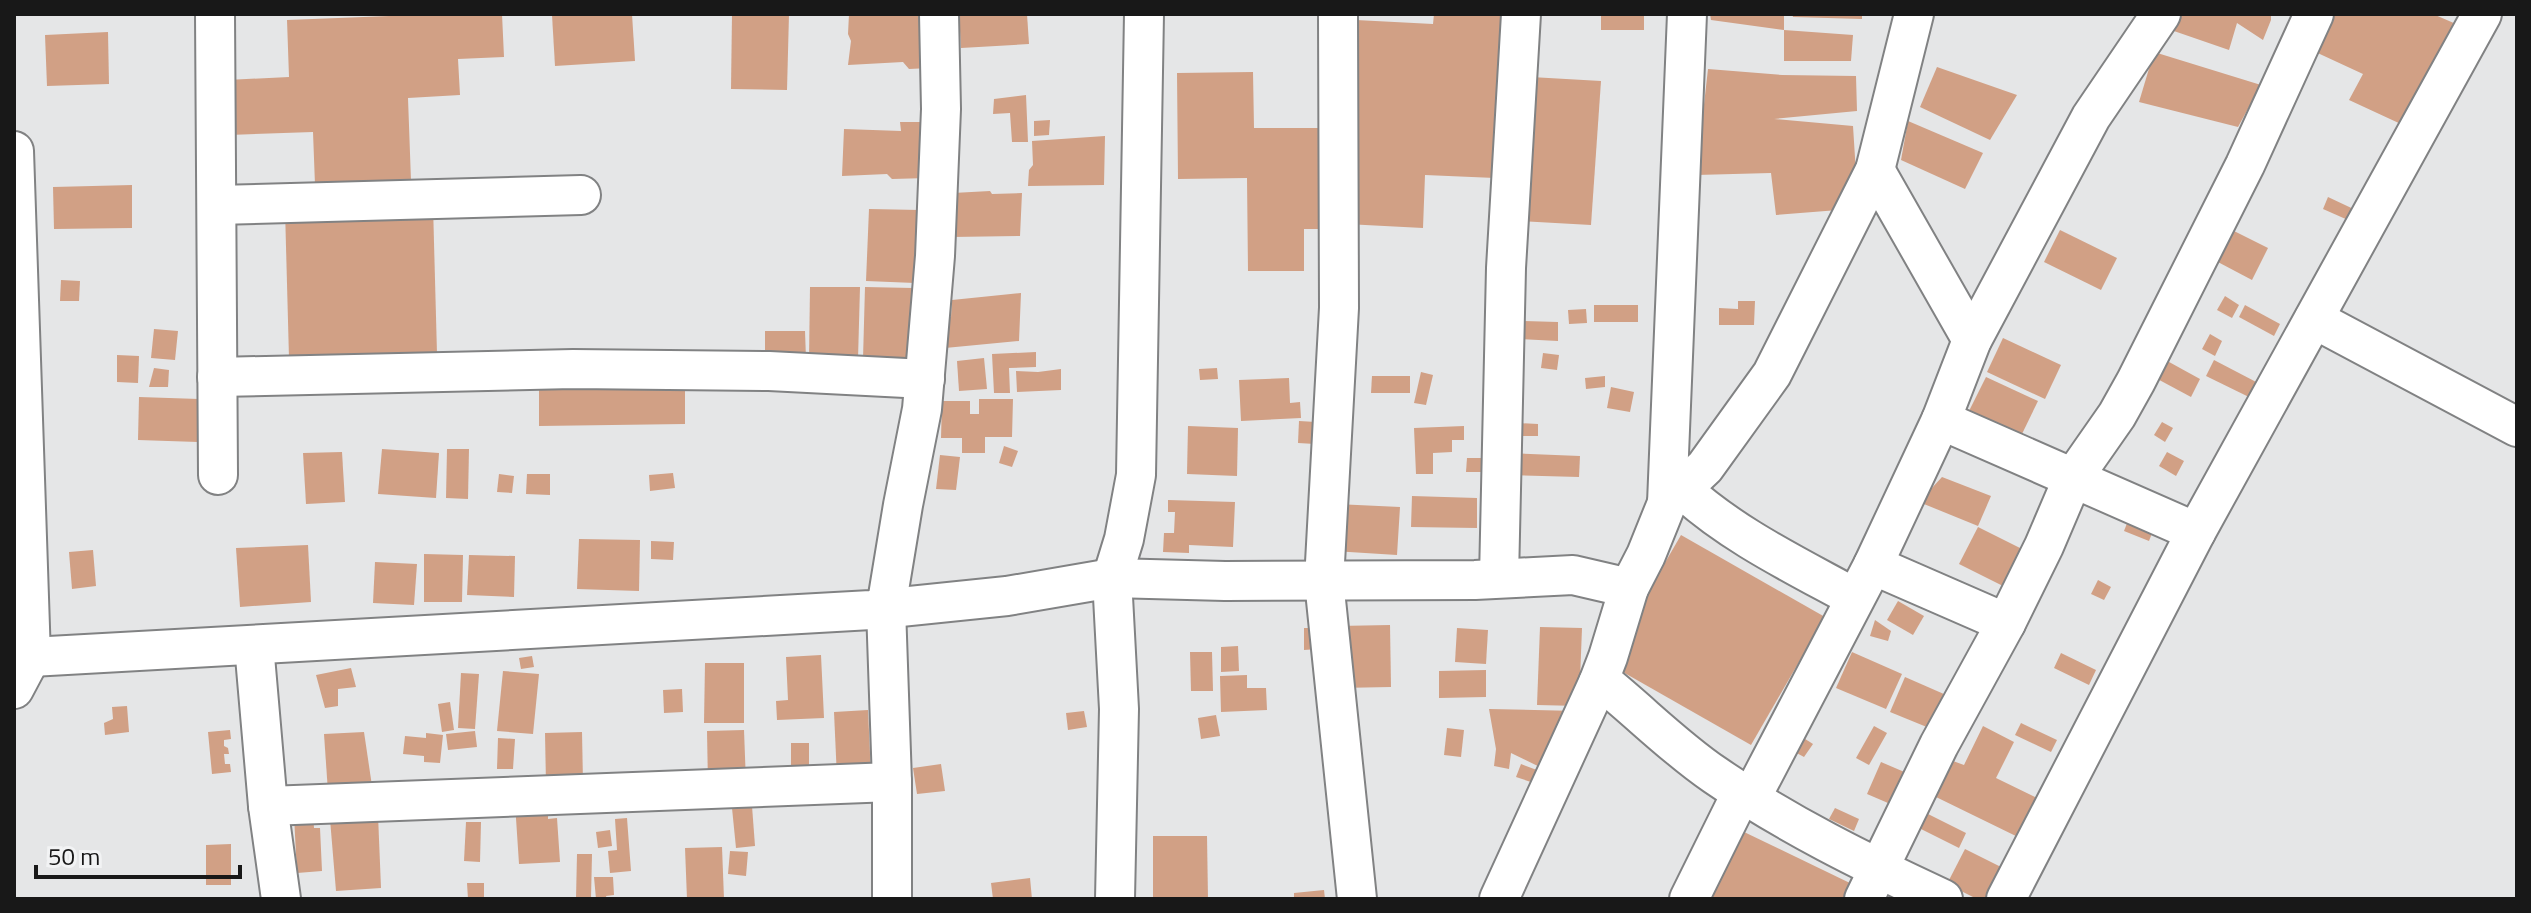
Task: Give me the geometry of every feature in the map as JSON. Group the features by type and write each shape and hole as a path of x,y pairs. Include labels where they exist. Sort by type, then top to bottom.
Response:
{"street":[{"path":"215,14 218,475"},
{"path":"882,898 892,782 886,608 925,379 935,256 941,109 939,14"},
{"path":"1115,899 1119,709 1112,578 1124,539 1136,475 1144,14"},
{"path":"1338,14 1339,308 1324,581 1357,899"},
{"path":"1499,578 1506,268 1521,14"},
{"path":"1674,496 1687,14"},
{"path":"1499,899 1598,683 1629,588 1674,496 1705,467 1772,374 1875,170 1914,14"},
{"path":"1689,899 1864,582 1941,420 1972,340 2091,117 2161,14"},
{"path":"1872,884 1939,745 2006,623 2073,478 2117,415 2136,381 2245,165 2314,14"},
{"path":"2006,899 2196,532 2482,14"},
{"path":"14,151 22,673 254,645 886,608 1007,596 1112,578 1324,581 1573,575 1629,588"},
{"path":"1875,170 1972,340"},
{"path":"217,205 581,195"},
{"path":"2314,319 2517,427"},
{"path":"217,377 573,369 769,371 925,379"},
{"path":"1941,420 2196,532"},
{"path":"1674,496 1701,507 1757,544 1864,582 2006,623"},
{"path":"254,645 268,806 281,899"},
{"path":"1598,683 1610,688 1713,774 1872,884 1943,899"},
{"path":"268,806 892,782"}],"building":[{"path":"502,14 504,57 458,59 460,95 408,98 411,181 315,185 313,132 229,135 227,80 289,77 287,20"},
{"path":"632,14 635,61 555,66 552,15"},
{"path":"732,14 789,14 787,90 731,89"},
{"path":"849,14 931,14 930,68 909,69 903,62 848,65 851,41 848,34"},
{"path":"959,14 1027,14 1029,44 961,48"},
{"path":"1434,14 1504,14 1495,178 1425,175 1423,228 1346,224 1356,20 1433,24"},
{"path":"1601,14 1644,14 1644,30 1601,30"},
{"path":"1710,14 1784,14 1784,30 1711,20"},
{"path":"1792,14 1862,14 1862,19 1793,17"},
{"path":"2180,14 2271,14 2271,20 2263,40 2237,23 2229,50 2171,30"},
{"path":"2332,14 2433,14 2456,24 2403,125 2349,100 2363,74 2309,49"},
{"path":"1784,30 1853,35 1851,61 1784,61"},
{"path":"108,32 109,84 47,86 45,35"},
{"path":"2154,52 2261,85 2238,127 2139,102"},
{"path":"1937,67 2017,95 1990,140 1920,107"},
{"path":"1708,69 1782,75 1856,76 1857,111 1774,119 1853,126 1856,173 1851,209 1776,215 1771,173 1696,175"},
{"path":"1253,72 1254,128 1326,128 1327,229 1304,229 1304,271 1248,271 1247,178 1178,179 1177,73"},
{"path":"1531,77 1601,81 1591,225 1521,221"},
{"path":"1026,95 1028,142 1012,142 1010,113 993,114 994,99"},
{"path":"1050,120 1049,135 1034,136 1034,121"},
{"path":"1908,121 1983,153 1965,189 1901,160"},
{"path":"900,122 926,122 928,178 892,179 887,174 842,176 844,129 901,131"},
{"path":"1105,136 1104,185 1028,186 1029,170 1033,165 1032,141"},
{"path":"132,185 132,228 54,229 53,187"},
{"path":"990,191 992,194 1022,193 1020,236 951,237 953,193"},
{"path":"2328,197 2362,213 2357,224 2323,209"},
{"path":"433,205 437,354 289,358 285,209"},
{"path":"869,209 920,210 915,283 866,281"},
{"path":"2060,230 2117,258 2101,290 2044,262"},
{"path":"2232,230 2268,248 2252,280 2216,261"},
{"path":"61,280 80,281 79,301 60,301"},
{"path":"810,287 860,287 858,359 809,360"},
{"path":"865,287 913,288 911,360 863,359"},
{"path":"1021,293 1019,341 945,348 944,317 951,317 952,300"},
{"path":"2225,296 2239,305 2232,318 2217,310"},
{"path":"1738,301 1755,301 1754,325 1719,325 1719,308 1738,309"},
{"path":"1594,305 1638,305 1638,322 1594,322"},
{"path":"2245,305 2280,324 2274,336 2239,317"},
{"path":"1586,309 1587,323 1569,324 1568,310"},
{"path":"1522,321 1558,322 1558,341 1521,339"},
{"path":"154,329 178,331 175,360 151,358"},
{"path":"765,331 805,331 806,359 765,359"},
{"path":"2210,334 2222,341 2215,356 2202,349"},
{"path":"2003,338 2061,365 2045,399 1987,372"},
{"path":"1036,352 1036,367 1009,368 1010,393 994,393 992,354"},
{"path":"1543,353 1559,355 1557,370 1541,368"},
{"path":"117,355 139,356 138,383 117,382"},
{"path":"2160,357 2200,379 2191,397 2150,375"},
{"path":"984,358 987,389 959,391 957,361"},
{"path":"2214,360 2260,384 2253,399 2206,376"},
{"path":"154,368 169,370 168,387 149,387"},
{"path":"1217,368 1218,379 1200,380 1199,369"},
{"path":"1061,369 1061,390 1017,392 1016,371"},
{"path":"1421,372 1433,375 1426,405 1414,403"},
{"path":"685,376 685,424 539,426 539,377"},
{"path":"1372,376 1410,376 1410,393 1371,393"},
{"path":"1605,376 1605,387 1586,389 1585,378"},
{"path":"1986,377 2038,401 2021,436 1969,411"},
{"path":"1289,378 1290,403 1300,402 1301,418 1241,421 1239,380"},
{"path":"1611,387 1634,392 1630,412 1607,408"},
{"path":"139,397 199,399 198,442 138,440"},
{"path":"979,399 1013,399 1012,437 985,437 985,453 962,453 962,438 941,438 942,401 970,401 970,414 979,414"},
{"path":"1299,421 1316,422 1315,444 1298,443"},
{"path":"2162,422 2173,428 2165,442 2154,435"},
{"path":"1517,423 1538,424 1538,436 1517,436"},
{"path":"1188,426 1238,428 1237,476 1187,474"},
{"path":"1464,426 1464,440 1452,440 1452,452 1433,453 1433,474 1416,474 1414,428"},
{"path":"1004,446 1018,451 1012,467 999,463"},
{"path":"382,449 439,453 436,498 378,494"},
{"path":"447,449 469,449 468,499 446,498"},
{"path":"342,452 345,502 306,504 303,453"},
{"path":"2167,452 2184,461 2176,476 2159,466"},
{"path":"1508,453 1580,456 1579,477 1507,475"},
{"path":"940,455 960,457 956,490 936,489"},
{"path":"1467,458 1483,458 1483,472 1466,472"},
{"path":"673,473 675,488 650,491 649,475"},
{"path":"499,474 514,476 512,493 497,492"},
{"path":"527,474 550,474 550,495 526,494"},
{"path":"1942,477 1991,496 1978,526 1919,502"},
{"path":"1412,496 1477,498 1477,528 1411,527"},
{"path":"1168,500 1235,502 1233,547 1189,545 1189,553 1163,552 1164,533 1174,533 1175,512 1168,512"},
{"path":"1336,504 1400,507 1397,555 1333,551"},
{"path":"2131,513 2156,523 2149,541 2124,531"},
{"path":"1978,527 2032,554 2013,591 1959,564"},
{"path":"1681,535 1825,617 1751,745 1607,663"},
{"path":"579,539 640,540 639,591 577,589"},
{"path":"651,541 674,542 673,560 651,559"},
{"path":"308,545 311,602 240,607 236,548"},
{"path":"93,550 96,586 72,589 69,552"},
{"path":"424,554 463,555 462,602 424,602"},
{"path":"469,555 515,556 514,597 467,595"},
{"path":"375,562 417,564 414,605 373,603"},
{"path":"2098,580 2111,587 2104,600 2091,594"},
{"path":"1898,601 1924,616 1913,635 1887,620"},
{"path":"1875,620 1891,631 1888,641 1870,636"},
{"path":"1390,625 1391,687 1339,688 1338,626"},
{"path":"1540,627 1582,628 1579,706 1537,705"},
{"path":"1304,628 1318,628 1318,649 1304,650"},
{"path":"1457,628 1488,630 1486,664 1455,662"},
{"path":"1238,646 1239,671 1221,672 1221,647"},
{"path":"1190,652 1212,652 1213,691 1191,691"},
{"path":"1852,652 1902,674 1886,709 1836,688"},
{"path":"2061,653 2096,670 2089,685 2054,668"},
{"path":"821,655 824,718 777,720 776,701 788,700 786,657"},
{"path":"532,656 534,667 521,669 519,658"},
{"path":"705,663 744,663 744,723 704,723"},
{"path":"351,668 356,687 338,689 338,706 325,708 316,675"},
{"path":"1486,670 1486,697 1439,698 1439,671"},
{"path":"503,671 539,674 533,734 497,731"},
{"path":"461,673 479,674 475,729 458,728"},
{"path":"1247,675 1247,688 1266,688 1267,710 1221,712 1220,676"},
{"path":"1905,677 1953,698 1939,732 1890,712"},
{"path":"682,689 683,712 664,713 663,690"},
{"path":"450,702 454,730 442,732 438,704"},
{"path":"127,706 129,732 105,735 104,723 113,719 112,707"},
{"path":"1489,709 1577,711 1546,770 1511,753 1509,769 1494,766 1496,749"},
{"path":"868,710 871,776 837,778 834,712"},
{"path":"1084,711 1087,727 1068,730 1066,713"},
{"path":"1216,715 1220,736 1201,739 1198,718"},
{"path":"2021,723 2057,740 2051,752 2015,735"},
{"path":"1874,726 1887,733 1869,765 1856,758"},
{"path":"1983,726 2014,742 1996,778 2041,800 2022,839 1936,797 1953,761 1964,765"},
{"path":"1447,728 1464,730 1461,757 1444,755"},
{"path":"230,730 231,739 224,740 229,754 224,754 225,764 230,764 231,772 212,774 208,732"},
{"path":"744,730 746,783 708,784 707,731"},
{"path":"475,731 477,747 448,750 446,734"},
{"path":"364,732 372,786 328,792 324,734"},
{"path":"582,732 583,783 546,784 545,733"},
{"path":"426,733 443,735 440,763 424,762 424,756 403,754 405,736 426,738"},
{"path":"1802,737 1813,744 1804,757 1793,751"},
{"path":"498,738 515,739 513,769 497,769"},
{"path":"791,743 809,743 809,785 791,784"},
{"path":"1881,762 1909,774 1895,806 1867,794"},
{"path":"941,764 945,791 917,794 913,768"},
{"path":"1521,764 1545,773 1540,785 1516,777"},
{"path":"515,803 548,814 548,819 557,818 560,862 519,864"},
{"path":"752,806 755,846 736,848 732,808"},
{"path":"1835,808 1859,819 1854,831 1829,819"},
{"path":"1926,813 1966,833 1959,848 1919,828"},
{"path":"313,815 314,828 320,828 322,871 297,873 294,816"},
{"path":"378,815 381,888 336,891 330,819"},
{"path":"627,818 631,871 610,873 608,851 617,850 615,819"},
{"path":"466,822 481,822 480,862 464,861"},
{"path":"610,830 612,846 598,848 596,832"},
{"path":"1742,831 1854,885 1848,899 1709,899"},
{"path":"1153,836 1207,836 1208,899 1153,899"},
{"path":"231,844 231,885 206,885 206,845"},
{"path":"722,847 724,899 687,899 685,848"},
{"path":"1965,849 2003,868 1988,899 1977,899 1947,884"},
{"path":"730,851 748,852 746,876 728,874"},
{"path":"577,854 592,854 591,899 576,899"},
{"path":"594,877 613,877 614,895 596,899"},
{"path":"1030,878 1032,899 993,899 991,883"},
{"path":"467,883 484,883 484,899 468,899"},
{"path":"1324,890 1325,899 1294,899 1294,893"}]}
